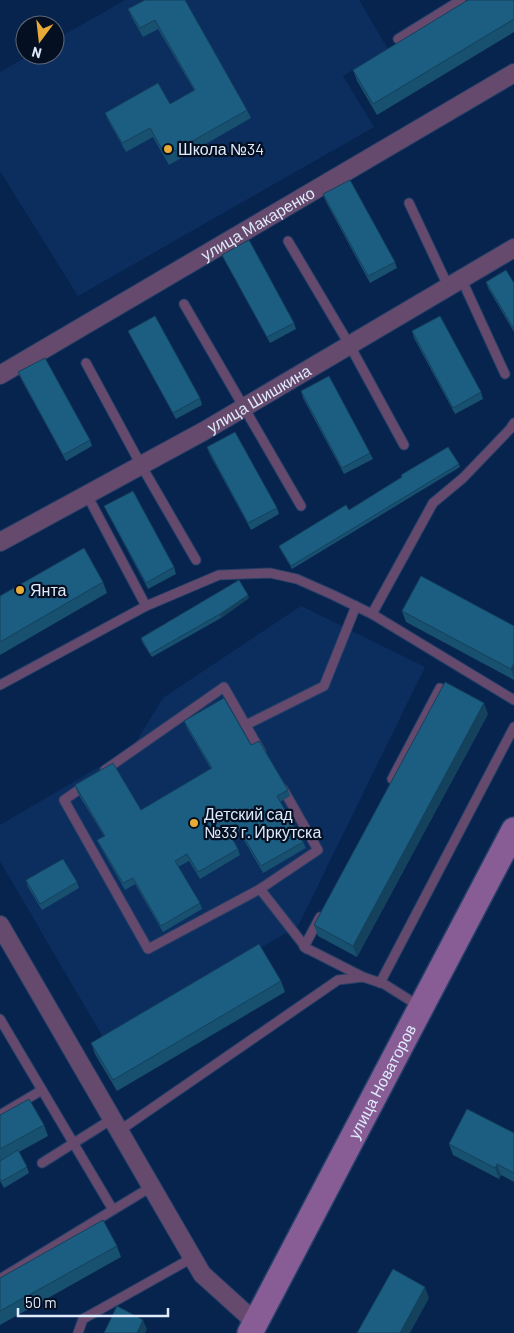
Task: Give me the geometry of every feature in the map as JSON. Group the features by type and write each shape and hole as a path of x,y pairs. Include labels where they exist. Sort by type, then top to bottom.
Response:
{"main road":[{"name":"улица Новаторов","path":"252,1328 514,830"}],"street":[{"name":"улица Макаренко","path":"0,375 514,73"},
{"name":"улица Шишкина","path":"0,542 243,407 514,248"},
{"path":"0,925 202,1274 252,1328"}],"lane":[{"path":"398,39 461,0"},
{"path":"409,203 505,374"},
{"path":"288,241 349,344 404,445"},
{"path":"184,304 301,506"},
{"path":"86,364 196,560"},
{"path":"372,614 434,503 463,478 514,423"},
{"path":"87,495 146,606"},
{"path":"0,685 146,606 220,575 270,573 297,579 372,614 514,700"},
{"path":"246,725 324,686 356,606"},
{"path":"265,758 224,687 64,800 148,949 260,889 318,850 280,783"},
{"path":"386,792 440,688"},
{"path":"380,982 514,726"},
{"path":"260,889 307,949 363,977 380,982 421,1008"},
{"path":"307,949 304,947 322,912"},
{"path":"42,1163 73,1142 115,1125 338,980 363,977"},
{"path":"0,1019 113,1210"},
{"path":"0,1115 42,1090"},
{"path":"0,1279 152,1187"},
{"path":"78,1333 83,1319 192,1258"}],"shaded area":[{"name":"Школа №34","path":"125,0 359,0 388,49 343,76 374,127 78,296 0,171 0,72 15,64 65,65 65,34"},
{"path":"301,606 425,667 298,926 104,1039 0,861 0,825 133,747 163,698"}],"building":[{"path":"145,0 185,0 247,110 166,156 150,128 122,143 105,113 158,83 170,104 195,90 155,20 140,28 128,9"},
{"path":"468,0 514,0 514,19 373,104 353,70"},
{"path":"350,180 395,262 368,276 323,194"},
{"path":"249,240 294,323 267,337 222,255"},
{"path":"506,270 514,283 514,329 486,282"},
{"path":"155,316 200,398 173,413 128,331"},
{"path":"440,316 481,392 453,408 412,331"},
{"path":"45,358 90,440 63,455 18,372"},
{"path":"329,376 370,453 342,468 301,391"},
{"path":"235,432 277,508 248,523 207,447"},
{"path":"448,447 459,464 291,566 279,546 346,505 349,510 402,477 401,475"},
{"path":"133,491 174,567 146,583 104,506"},
{"path":"84,548 103,582 0,642 0,596"},
{"path":"421,576 514,626 514,663 511,669 402,611"},
{"path":"239,580 248,595 220,614 150,654 141,638"},
{"path":"445,682 484,703 353,946 314,925"},
{"name":"Детский сад №33 г. Иркутска","path":"224,698 251,745 259,741 288,790 277,796 303,842 261,866 236,824 227,829 238,849 198,872 187,854 175,861 200,903 161,926 133,878 123,883 97,840 105,836 75,785 113,763 141,810 212,768 184,721"},
{"path":"63,859 77,882 40,904 26,880"},
{"path":"259,944 281,981 113,1080 91,1043"},
{"path":"29,1099 44,1125 0,1149 0,1115"},
{"path":"467,1109 514,1133 514,1173 497,1164 495,1168 449,1144"},
{"path":"18,1150 27,1167 2,1181 0,1179 0,1161"},
{"path":"103,1220 117,1246 0,1311 0,1278"},
{"path":"393,1269 425,1287 400,1333 357,1333"},
{"path":"117,1306 143,1320 137,1333 104,1333"}],"place":[{"name":"Школа №34","path":"168,149"},
{"name":"Янта","path":"20,590"},
{"name":"Детский сад №33 г. Иркутска","path":"194,823"}]}
